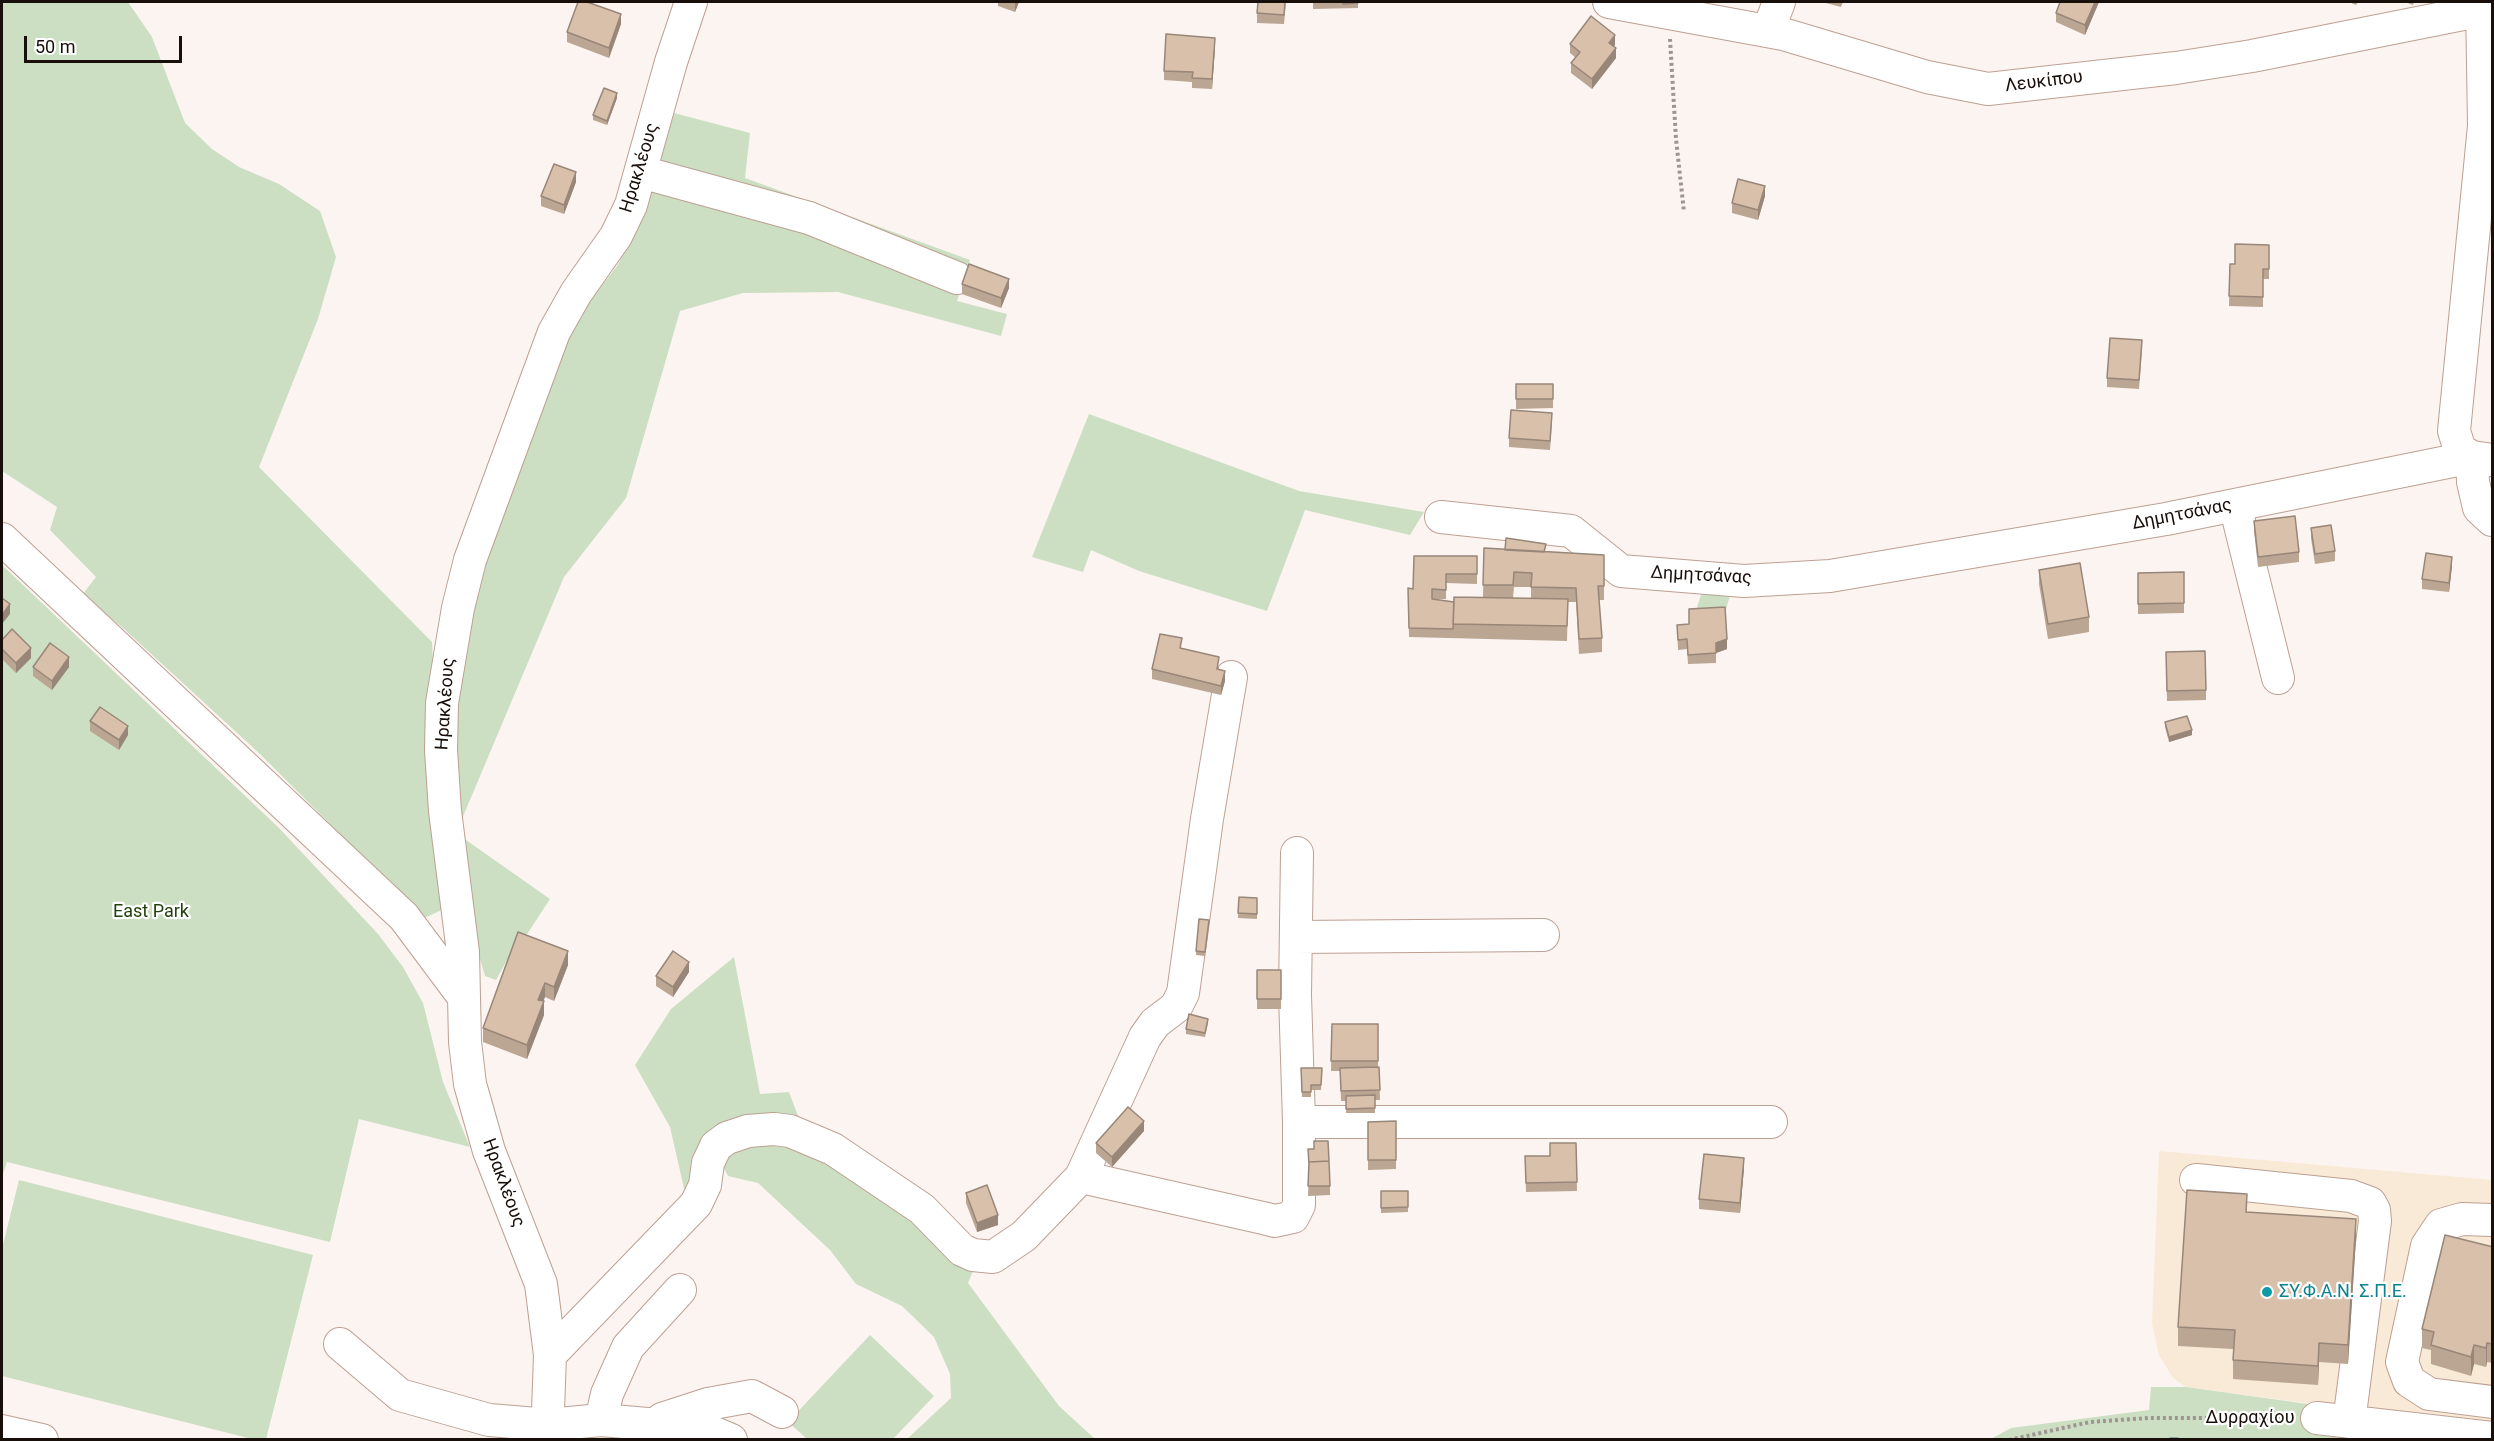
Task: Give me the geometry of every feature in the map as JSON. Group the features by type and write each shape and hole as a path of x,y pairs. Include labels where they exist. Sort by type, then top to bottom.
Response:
{"street":[{"name":"Ηρακλέους","path":"548,1432 550,1355 542,1284 489,1151 470,1084 465,1042 463,952 445,811 441,750 442,703 458,608 470,560 554,332 576,293 624,222 691,2"},
{"name":"Λευκίπου","path":"1609,2 1768,31 1927,77 1988,89 2166,69 2252,56 2482,6"},
{"path":"1768,31 1779,2"},
{"path":"2482,6 2484,126 2454,431 2460,450 2482,459 2473,482 2479,508 2493,520"},
{"path":"641,172 809,218 957,278"},
{"name":"Δημητσάνας","path":"1441,517 1571,531 1621,571 1744,580 1830,576 2482,459"},
{"path":"2235,505 2277,678"},
{"path":"2,539 404,917 464,996"},
{"path":"550,1355 696,1204 705,1185 713,1150 721,1141 739,1134 774,1129 817,1141 896,1190 922,1209 962,1250 983,1257 993,1257 1011,1248 1081,1178 1145,1036 1155,1023 1176,1007 1183,993 1207,819 1231,677"},
{"path":"1081,1178 1263,1218 1284,1220 1293,1217 1299,1205 1297,853"},
{"path":"1296,938 1543,935"},
{"path":"1299,1122 1771,1122"},
{"path":"2196,1180 2351,1196 2370,1203 2375,1221 2349,1422"},
{"path":"2493,1220 2462,1219 2442,1225 2427,1246 2402,1362 2409,1381 2429,1394 2493,1402"},
{"path":"601,1420 607,1394 628,1347 680,1290"},
{"path":"340,1344 400,1395 489,1420 548,1432 601,1420 705,1429 731,1440"},
{"path":"646,1424 708,1404 752,1395 782,1412"},
{"name":"Δυρραχίου","path":"2317,1418 2493,1438"},
{"path":"2,1431 42,1440"}],"path":[{"path":"1669,14 1676,139 1684,212"},
{"name":"Δυρραχίου","path":"2009,1440 2090,1422 2148,1418 2317,1418"}],"shaded area":[{"path":"2159,1151 2492,1180 2492,1428 2186,1387 2173,1378 2159,1355 2152,1324"}],"green space":[{"path":"2,2 128,2 152,37 185,123 212,149 239,167 279,184 320,211 336,257 318,319 259,467 432,642 444,909 424,918 260,754 123,628 82,595 96,577 50,530 57,507 2,471"},
{"path":"674,113 750,133 745,178 970,260 957,301 1007,314 1001,336 838,292 743,293 680,311 626,498 564,577 456,833 550,899 522,942 517,942 496,980 485,976 466,912 455,833 451,760 463,630 472,583 561,353 587,305 617,266 643,217"},
{"path":"1089,414 1299,491 1424,512 1410,535 1305,510 1267,611 1139,571 1091,550 1083,572 1032,557"},
{"name":"East Park","path":"2,565 279,828 378,934 403,967 423,1003 443,1082 470,1147 359,1119 330,1242 7,1162 2,1177"},
{"path":"1703,588 1731,592 1725,613 1695,614"},
{"path":"734,957 760,1094 789,1092 798,1116 750,1119 686,1197 670,1127 635,1065 671,1009"},
{"path":"799,1138 975,1266 968,1283 1059,1406 1095,1439 907,1439 951,1398 950,1374 934,1337 902,1306 856,1284 830,1250 758,1183 728,1176 723,1167 730,1146"},
{"path":"19,1180 313,1255 266,1439 252,1439 2,1376 2,1249"},
{"path":"870,1335 934,1396 893,1439 807,1439 788,1422"},
{"path":"2151,1387 2186,1387 2315,1405 2441,1440 1989,1440 2011,1428 2149,1410"}],"building":[{"path":"578,2 587,2 621,14 609,48 567,32"},
{"path":"1258,2 1285,2 1284,15 1257,13"},
{"path":"2060,2 2095,2 2085,25 2056,13"},
{"path":"1591,16 1615,35 1609,43 1616,48 1592,79 1571,63 1580,52 1570,44"},
{"path":"1166,34 1215,38 1212,79 1192,78 1193,72 1164,71"},
{"path":"604,88 617,93 607,121 593,115"},
{"path":"554,164 576,172 564,205 541,196"},
{"path":"1738,179 1765,186 1758,210 1732,203"},
{"path":"2235,244 2269,245 2269,269 2263,269 2263,297 2229,296 2230,264 2235,264"},
{"path":"969,264 1009,279 1001,298 962,284"},
{"path":"2110,338 2142,340 2139,380 2107,378"},
{"path":"1516,384 1553,384 1553,399 1516,399"},
{"path":"1511,410 1552,413 1550,441 1509,438"},
{"path":"2295,516 2299,552 2258,557 2254,521"},
{"path":"2331,525 2335,551 2315,554 2311,528"},
{"path":"1506,538 1546,544 1544,552 1505,550"},
{"path":"1484,548 1604,555 1604,586 1598,586 1602,638 1579,639 1576,588 1531,587 1532,573 1514,572 1513,585 1483,585"},
{"path":"2426,553 2452,557 2449,583 2422,579"},
{"path":"1414,556 1477,556 1477,574 1446,574 1446,590 1432,589 1432,599 1454,602 1453,629 1409,628 1408,588 1413,589"},
{"path":"2080,563 2089,617 2048,624 2039,570"},
{"path":"2184,572 2184,603 2138,604 2138,573"},
{"path":"1454,597 1568,599 1567,626 1453,624"},
{"path":"2,598 10,604 2,615"},
{"path":"1725,607 1727,639 1716,643 1716,653 1688,655 1687,639 1678,640 1677,625 1689,624 1689,609"},
{"path":"12,629 31,648 16,663 2,649 2,640"},
{"path":"1160,634 1182,638 1180,648 1219,657 1217,669 1225,671 1221,686 1152,669"},
{"path":"50,643 69,657 52,681 33,667"},
{"path":"2205,651 2206,690 2167,691 2166,652"},
{"path":"100,707 128,726 119,740 90,721"},
{"path":"2187,716 2192,730 2169,737 2165,722"},
{"path":"1239,897 1257,898 1257,914 1238,913"},
{"path":"1199,919 1209,920 1205,952 1196,951"},
{"path":"518,932 568,951 554,987 545,983 538,1000 544,1001 527,1045 483,1028"},
{"path":"673,951 689,962 673,987 656,976"},
{"path":"1257,970 1281,970 1281,999 1257,999"},
{"path":"1189,1014 1208,1019 1205,1033 1186,1029"},
{"path":"1332,1024 1378,1024 1378,1061 1331,1061"},
{"path":"1379,1067 1380,1090 1341,1091 1340,1068"},
{"path":"1301,1068 1322,1068 1321,1085 1311,1085 1311,1092 1302,1092"},
{"path":"1375,1095 1375,1108 1346,1109 1346,1096"},
{"path":"1128,1107 1144,1121 1112,1157 1096,1143"},
{"path":"1396,1121 1396,1160 1368,1160 1368,1122"},
{"path":"1314,1141 1328,1141 1329,1161 1309,1162 1309,1165 1308,1149 1314,1149"},
{"path":"1550,1143 1576,1143 1577,1182 1526,1183 1525,1156 1550,1156"},
{"path":"1704,1154 1744,1158 1740,1203 1699,1199"},
{"path":"1329,1161 1330,1186 1308,1186 1309,1162"},
{"path":"987,1185 998,1215 977,1223 966,1193"},
{"name":"ΣΥ.Φ.Α.Ν. Σ.Π.Ε.","path":"2187,1190 2247,1194 2246,1212 2356,1219 2348,1345 2319,1343 2318,1366 2233,1360 2235,1330 2178,1327"},
{"path":"1381,1191 1408,1191 1408,1207 1381,1208"},
{"path":"2445,1235 2493,1247 2493,1344 2487,1343 2486,1348 2474,1345 2471,1357 2431,1345 2434,1332 2422,1329"}],"waterway":[{"path":"2171,1440 2177,1440"}],"place":[{"name":"ΣΥ.Φ.Α.Ν. Σ.Π.Ε.","path":"2267,1292"}]}
